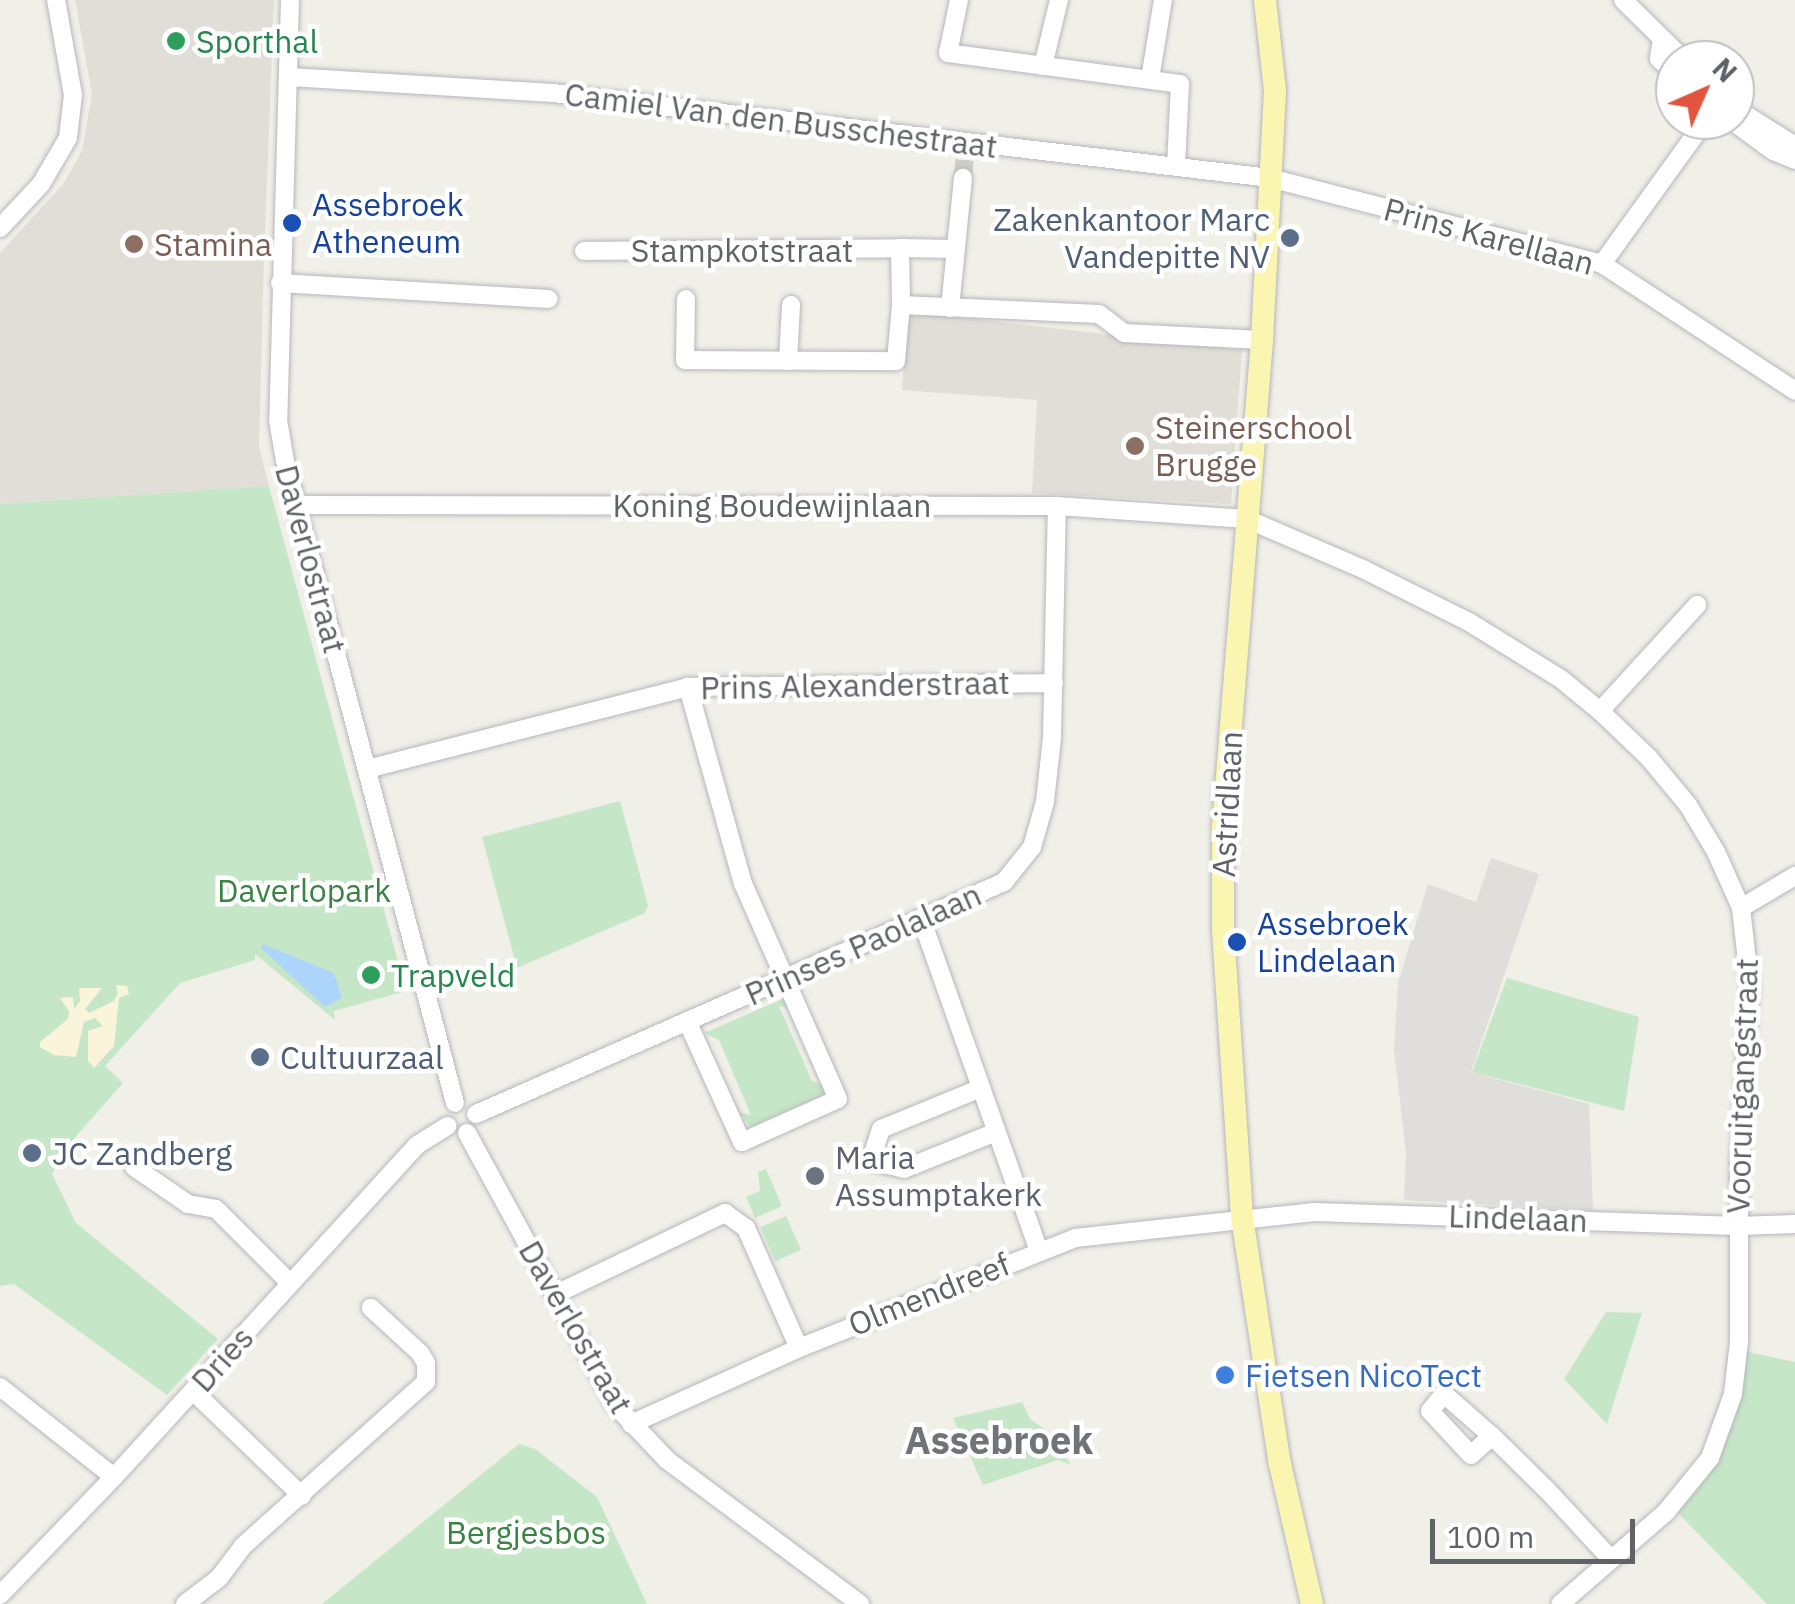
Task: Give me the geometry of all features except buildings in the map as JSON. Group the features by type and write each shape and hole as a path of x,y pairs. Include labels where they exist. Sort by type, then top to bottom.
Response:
{"main road":[{"name":"Astridlaan","path":"1265,0 1276,90 1262,340 1223,827 1223,930 1242,1217 1280,1464 1312,1604"}],"street":[{"path":"0,228 41,184 68,138 73,96 56,0"},
{"name":"Daverlostraat","path":"290,0 278,420 455,1103"},
{"path":"959,0 948,53 1150,79 1182,87 1176,166"},
{"path":"1043,66 1060,0"},
{"path":"1150,79 1163,0"},
{"path":"1623,0 1662,39"},
{"name":"Camiel Van den Busschestraat","path":"290,77 548,92 966,148 1270,178"},
{"path":"1755,121 1795,146"},
{"path":"1755,138 1795,160"},
{"path":"1602,264 1692,140"},
{"path":"950,308 963,178"},
{"name":"Prins Karellaan","path":"1270,178 1602,264 1795,391"},
{"path":"686,299 686,360 896,361 901,305 900,248"},
{"name":"Stampkotstraat","path":"584,251 956,249"},
{"path":"280,283 548,299"},
{"path":"788,360 791,305"},
{"path":"901,305 1098,314 1124,333 1262,340"},
{"name":"Koning Boudewijnlaan","path":"297,505 1058,506 1247,519"},
{"name":"Prinses Paolalaan","path":"476,1114 1004,882 1032,847 1045,802 1054,682 1058,506"},
{"name":"Vooruitgangstraat","path":"1247,519 1363,569 1469,622 1561,679 1649,758 1688,806 1719,857 1740,908 1750,987 1738,1226 1738,1367 1719,1440 1678,1500 1560,1604"},
{"path":"1600,710 1697,605"},
{"name":"Prins Alexanderstraat","path":"367,769 688,687 1054,682"},
{"path":"687,1021 742,1142 838,1099 743,884 688,687"},
{"path":"1740,908 1795,876"},
{"path":"921,918 1038,1249"},
{"path":"981,1088 882,1129 873,1153 879,1163 904,1169 996,1132"},
{"path":"455,1103 465,1103 476,1114 475,1125 467,1133 456,1134 446,1126 446,1110 455,1103"},
{"name":"Dries","path":"0,1595 114,1477 418,1145 446,1126"},
{"name":"Daverlostraat","path":"467,1133 599,1380 630,1424 667,1460 860,1604"},
{"path":"134,1167 188,1204 216,1209 290,1283"},
{"name":"Lindelaan","path":"1242,1217 1315,1212 1738,1226 1795,1224"},
{"path":"554,1295 725,1213 746,1228 799,1348"},
{"name":"Olmendreef","path":"630,1424 799,1348 1038,1249 1075,1238 1242,1217"},
{"path":"185,1604 219,1578 244,1546 426,1382 428,1373 420,1354 371,1308"},
{"path":"0,1386 114,1477"},
{"path":"193,1391 302,1496"},
{"path":"1492,1436 1611,1559"}],"shaded area":[{"name":"Stamina","path":"75,0 274,0 265,233 261,235 260,255 264,257 259,447 269,486 0,504 0,253 64,183 82,151 92,94"},
{"name":"Steinerschool Brugge","path":"907,311 1242,350 1231,504 1032,493 1037,400 902,390"},
{"path":"1491,858 1539,874 1471,1072 1589,1104 1593,1210 1404,1200 1406,1152 1394,1051 1398,983 1428,884 1476,902"}],"green space":[{"name":"Daverlopark","path":"269,486 406,991 334,1011 335,1020 255,954 255,960 180,983 105,1066 123,1083 77,1135 52,1174 76,1223 218,1339 167,1395 14,1284 0,1286 0,504"},
{"path":"620,801 648,905 645,913 517,968 482,837"},
{"path":"1507,978 1639,1017 1624,1111 1472,1072"},
{"path":"785,998 791,1008 779,1006 812,1081 825,1086 825,1094 751,1127 739,1112 751,1115 719,1040 704,1033"},
{"path":"766,1169 782,1206 755,1218 746,1197 760,1191 758,1172"},
{"path":"786,1216 801,1250 775,1261 760,1227"},
{"path":"1606,1312 1642,1313 1607,1424 1564,1379"},
{"path":"1743,1351 1795,1362 1795,1604 1767,1604 1678,1513 1701,1484 1729,1432 1738,1405"},
{"path":"1022,1402 1031,1420 1051,1433 1071,1465 1058,1460 983,1485 953,1418"},
{"name":"Bergjesbos","path":"519,1444 535,1449 597,1497 647,1604 322,1604"}],"sand":[{"path":"116,985 127,986 129,994 119,998 114,1046 94,1068 88,1061 88,1031 103,1026 95,1018 84,1022 76,1057 54,1055 40,1047 40,1042 68,1019 69,1011 60,998 73,997 74,1009 80,1001 79,988 102,988 85,1009 89,1013 114,1001"}],"water":[{"path":"263,944 334,973 342,998 325,1007 261,948"}],"tunnel":[{"path":"963,178 965,154"}],"place":[{"name":"Sporthal","path":"176,41"},
{"name":"Assebroek Atheneum","path":"292,223"},
{"name":"Zakenkantoor Marc Vandepitte NV","path":"1290,238"},
{"name":"Stamina","path":"134,244"},
{"name":"Steinerschool Brugge","path":"1135,446"},
{"name":"Assebroek Lindelaan","path":"1237,942"},
{"name":"Trapveld","path":"371,975"},
{"name":"Cultuurzaal","path":"260,1057"},
{"name":"JC Zandberg","path":"32,1153"},
{"name":"Maria Assumptakerk","path":"815,1176"},
{"name":"Fietsen NicoTect","path":"1225,1375"}],"district":[{"name":"Assebroek","path":"999,1440"}]}
